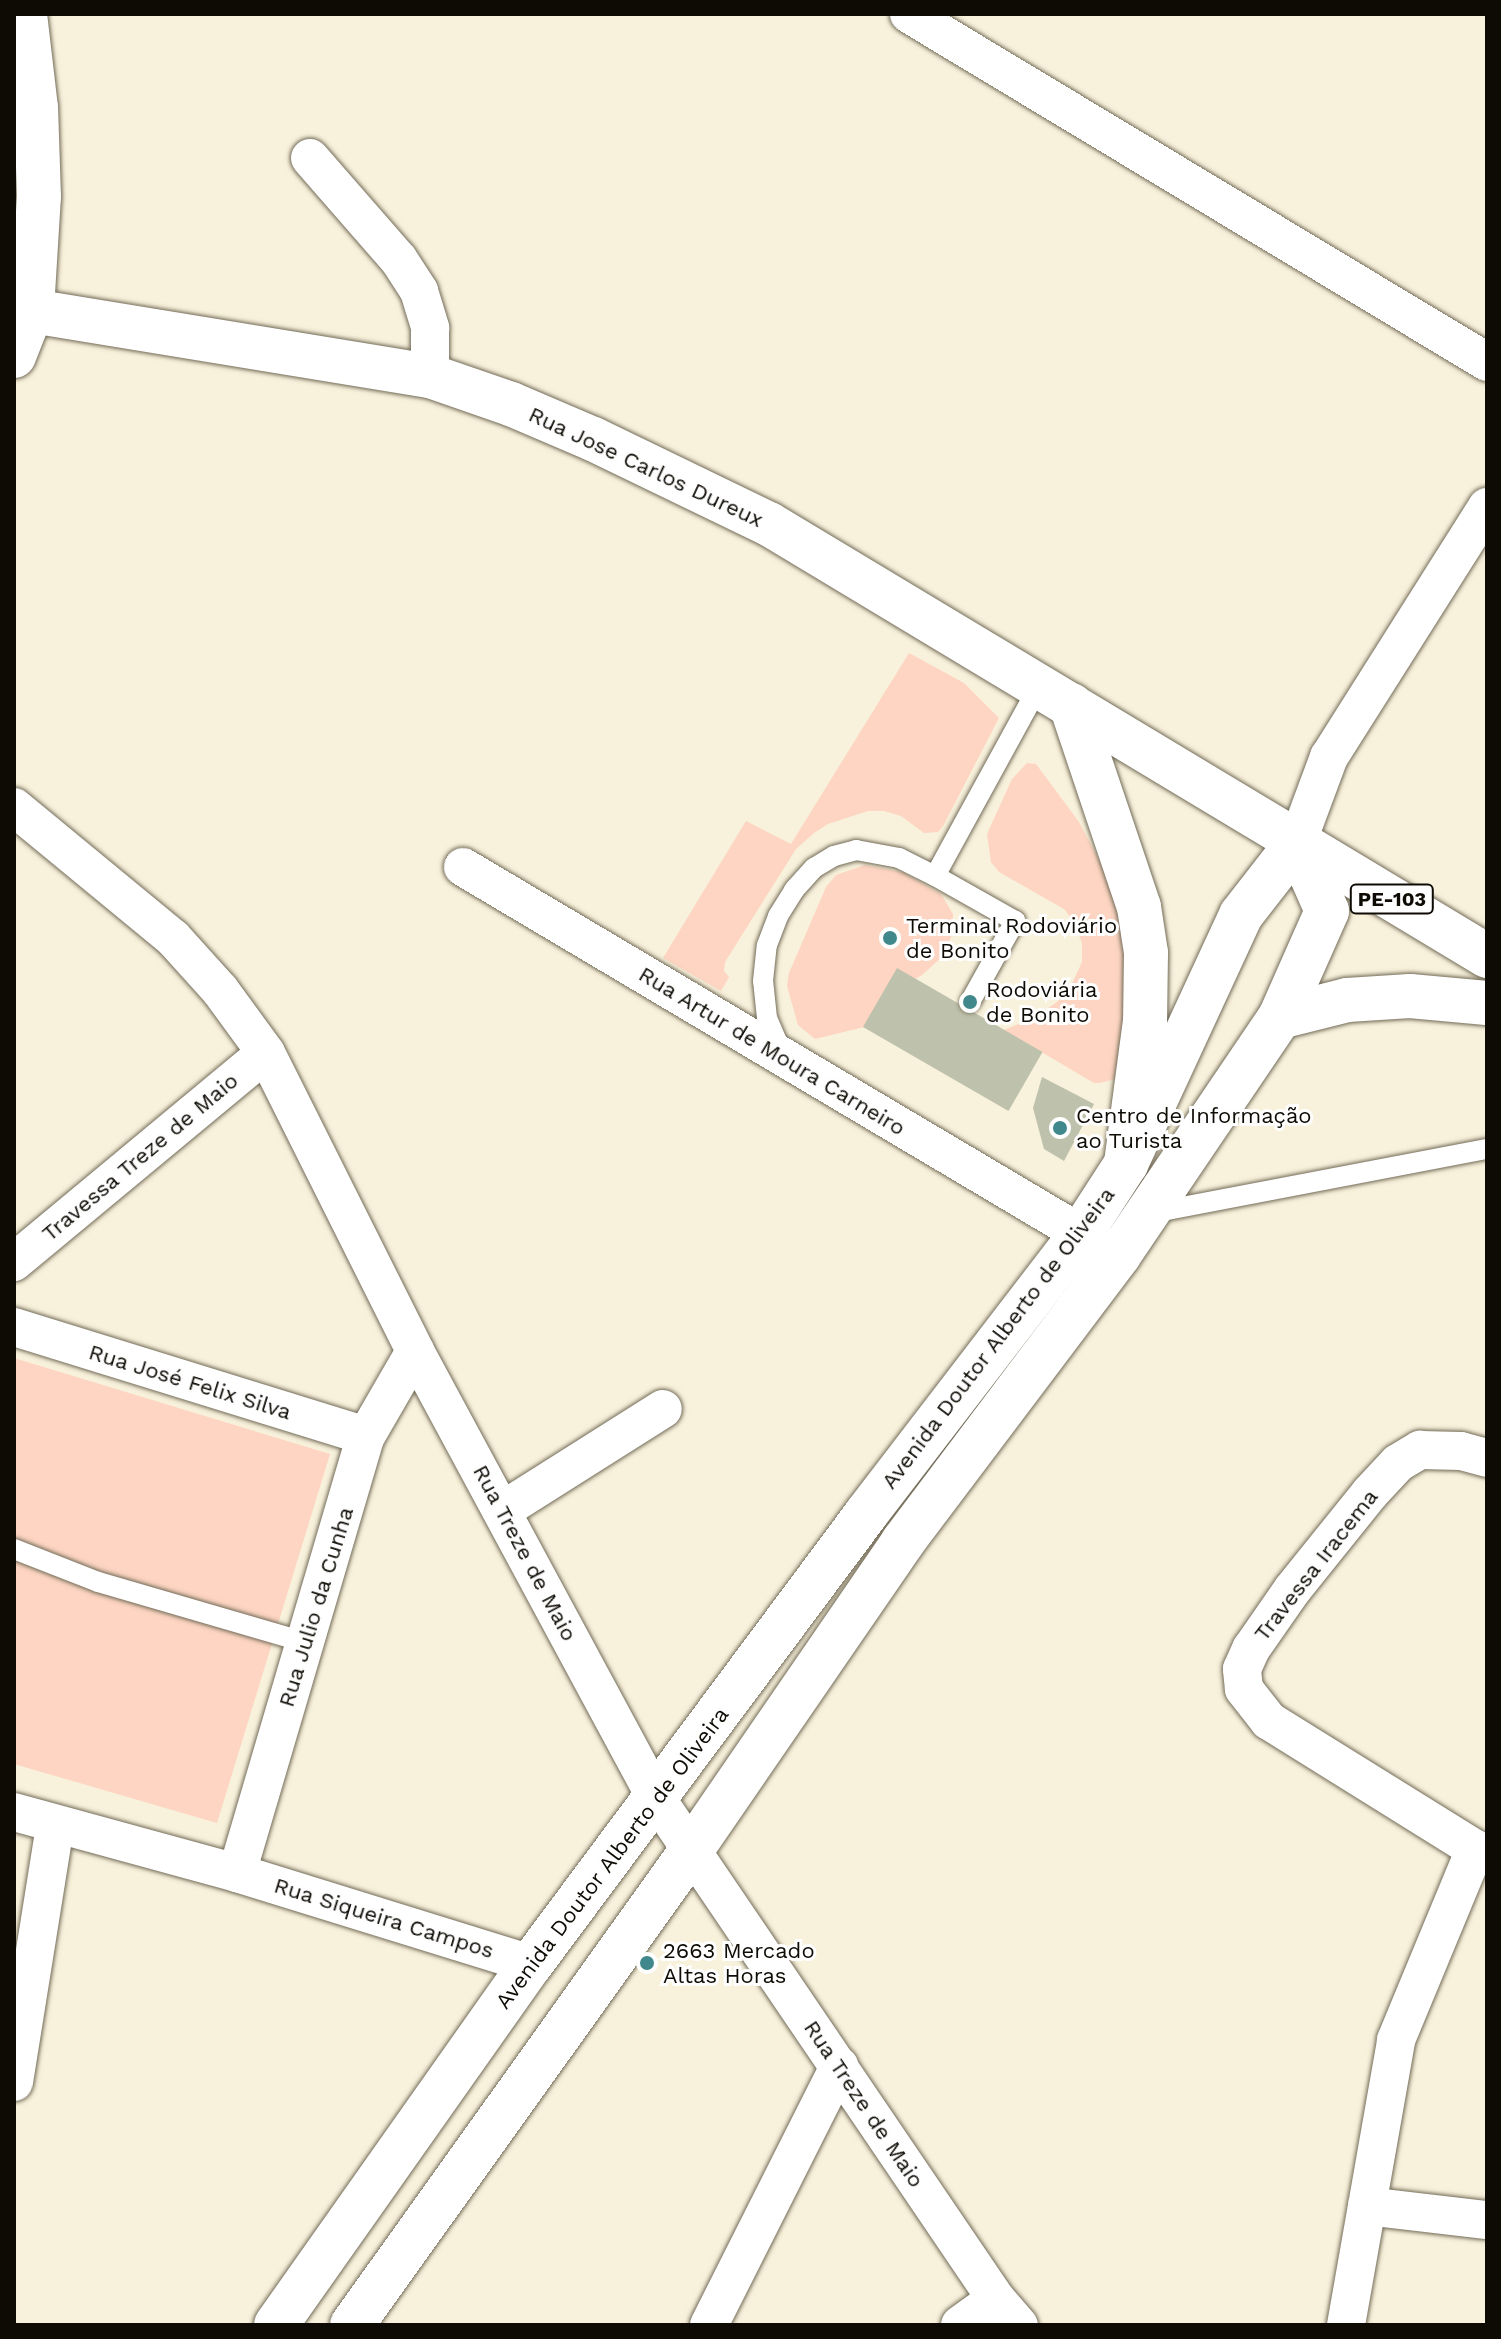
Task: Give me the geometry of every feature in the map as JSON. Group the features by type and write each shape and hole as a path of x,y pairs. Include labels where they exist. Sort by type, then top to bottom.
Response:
{"street":[{"path":"14,356 39,197 36,108 25,14"},
{"path":"909,14 1487,362"},
{"path":"310,158 399,260 419,291 430,328 430,376"},
{"name":"Rua Jose Carlos Dureux","path":"23,309 430,376 511,404 684,480 769,524 1297,843"},
{"path":"1297,843 1329,757 1487,507"},
{"path":"1055,696 1139,907 1146,953 1145,1021 1126,1164"},
{"name":"Rua Treze de Maio","path":"14,807 173,938 220,990 266,1053 415,1351 656,1798 1008,2312"},
{"name":"PE-103","path":"1297,843 1487,956"},
{"name":"Avenida Doutor Alberto de Oliveira","path":"276,2325 531,1964 866,1514 1080,1235 1126,1164 1241,915 1297,843 1327,911 1280,1017 1119,1255 903,1542 691,1851 352,2325"},
{"name":"Rua Artur de Moura Carneiro","path":"463,867 1080,1235 1119,1255"},
{"path":"1280,1017 1347,1000 1410,996 1487,1003"},
{"name":"Travessa Treze de Maio","path":"14,1262 266,1053"},
{"name":"Rua José Felix Silva","path":"14,1327 366,1436"},
{"name":"Rua Julio da Cunha","path":"237,1873 366,1436 415,1351"},
{"path":"503,1510 663,1409"},
{"name":"Travessa Iracema","path":"1481,1854 1269,1721 1244,1689 1242,1669 1251,1649 1292,1590 1398,1463 1420,1450 1461,1451 1487,1458"},
{"path":"866,1514 903,1542"},
{"name":"Rua Siqueira Campos","path":"14,1812 55,1826 237,1873 531,1964"},
{"path":"14,2082 55,1826"},
{"path":"1346,2325 1396,2040 1481,1854"},
{"path":"709,2325 839,2066"},
{"path":"1367,2206 1487,2220"},
{"path":"960,2325 1008,2312"}],"lane":[{"path":"935,876 1055,696"},
{"path":"785,1058 767,1018 763,981 772,930 794,890 814,868 834,856 856,850 899,858 1015,921 970,1002"},
{"path":"1147,1214 1487,1149"},
{"path":"14,1549 98,1582 305,1642"}],"shaded area":[{"path":"909,653 964,683 999,718 943,826 938,832 924,833 901,816 868,811 828,824 814,833 796,849 725,962 724,971 729,977 721,991 663,958 746,821 791,844"},
{"path":"1027,763 1036,764 1079,822 1104,869 1118,916 1126,962 1128,1012 1119,1078 1100,1083 1094,1083 1004,1030 1035,1017 1057,1002 1071,986 1082,962 1082,943 1074,922 1064,909 999,872 991,862 987,834 1012,779"},
{"path":"865,865 902,872 941,894 953,914 953,933 942,957 922,975 915,979 897,969 864,1027 815,1039 798,1025 787,986 789,973 826,887 836,875"},
{"path":"14,1358 330,1454 217,1823 14,1764"}],"building":[{"path":"897,968 1042,1052 1008,1111 863,1027"},
{"name":"Centro de Informação ao Turista","path":"1042,1077 1094,1104 1064,1161 1044,1149 1033,1108"}],"place":[{"name":"Terminal Rodoviário de Bonito","path":"890,938"},
{"name":"Rodoviária de Bonito","path":"970,1002"},
{"name":"Centro de Informação ao Turista","path":"1060,1128"},
{"name":"2663 Mercado Altas Horas","path":"647,1963"}]}
